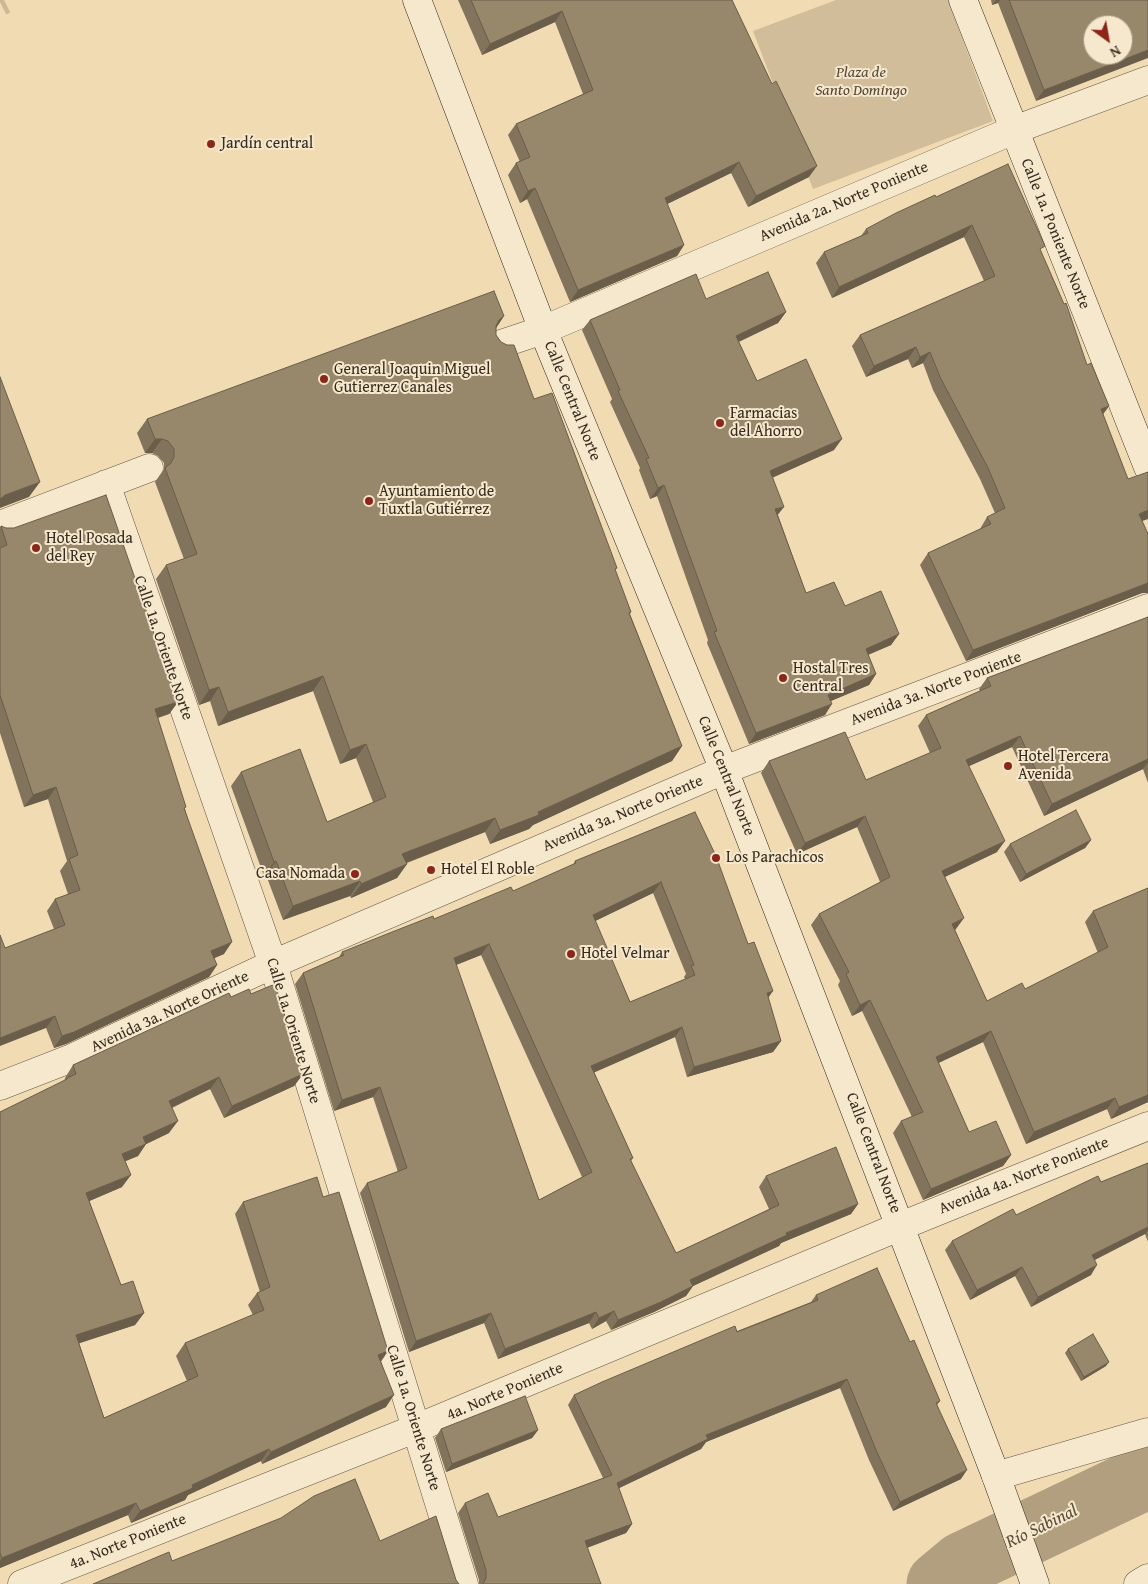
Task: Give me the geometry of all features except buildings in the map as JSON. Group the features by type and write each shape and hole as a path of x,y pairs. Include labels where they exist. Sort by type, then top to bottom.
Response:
{"street":[{"name":"Calle Central Norte","path":"417,0 542,330 724,770 901,1226 1035,1584"},
{"name":"Calle 1a. Poniente Norte","path":"963,0 1148,467"},
{"name":"Avenida 2a. Norte Poniente","path":"501,344 542,330 1014,130 1148,80"},
{"path":"0,525 149,468"},
{"name":"Calle 1a. Oriente Norte","path":"106,484 273,964 464,1584"},
{"name":"Avenida 3a. Norte Poniente","path":"724,770 1148,608"},
{"name":"Avenida 3a. Norte Oriente","path":"0,1086 72,1058 273,964 724,770"},
{"name":"Avenida 4a. Norte Poniente","path":"901,1226 1148,1126"},
{"name":"4a. Norte Poniente","path":"22,1584 417,1428 901,1226"},
{"path":"996,1476 1148,1432"},
{"path":"1138,1584 1148,1578"}],"green space":[{"name":"Plaza de Santo Domingo","path":"836,0 948,0 993,121 813,189 753,31"}],"waterway":[{"name":"Río Sabinal","path":"939,1584 963,1564 1148,1476"}],"tunnel":[{"path":"0,2 4,0"}],"place":[{"name":"Jardín central","path":"211,144"},
{"name":"General Joaquin Miguel Gutierrez Canales","path":"324,379"},
{"name":"Farmacias del Ahorro","path":"720,423"},
{"name":"Ayuntamiento de Tuxtla Gutiérrez","path":"369,501"},
{"name":"Hotel Posada del Rey","path":"36,548"},
{"name":"Hostal Tres Central","path":"783,678"},
{"name":"Hotel Tercera Avenida","path":"1008,766"},
{"name":"Los Parachicos","path":"716,858"},
{"name":"Hotel El Roble","path":"431,870"},
{"name":"Casa Nomada","path":"355,874"},
{"name":"Hotel Velmar","path":"571,954"}]}
